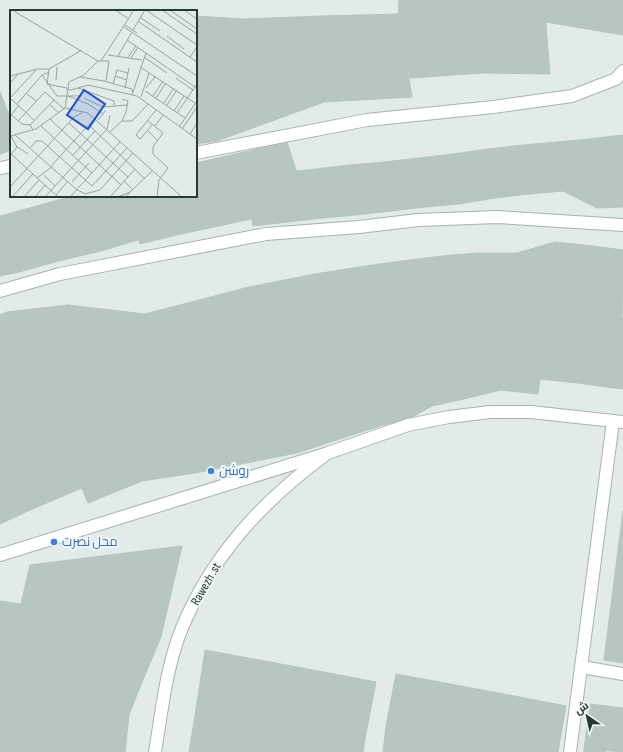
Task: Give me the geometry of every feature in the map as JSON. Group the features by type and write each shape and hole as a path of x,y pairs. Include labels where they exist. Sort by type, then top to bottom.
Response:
{"street":[{"path":"197,153 368,120 493,107 572,96 616,79 623,71"},
{"path":"0,168 10,166"},
{"path":"0,291 60,274 266,234 359,227 418,220 498,217 623,225"},
{"path":"0,555 326,454 408,425 456,416 490,412 531,412 618,421 570,752"},
{"name":"Rawezh .st","path":"155,752 169,669 182,628 199,594 219,561 241,531 267,503 295,477 326,454"},
{"path":"582,667 623,674"}],"building":[{"path":"399,0 477,0 482,73 410,78 398,14"},
{"path":"477,0 544,0 550,74 482,73"},
{"path":"544,0 623,0 623,35 546,22"},
{"path":"398,14 412,97 324,102 322,16"},
{"path":"197,16 244,19 238,59 217,141 197,144"},
{"path":"322,16 324,102 217,141 238,59 244,19"},
{"path":"0,92 10,117 10,150 0,154"},
{"path":"623,135 623,207 597,208 589,139"},
{"path":"589,139 597,208 563,191 557,142"},
{"path":"287,142 310,213 269,215 253,150"},
{"path":"557,142 563,191 529,194 523,145"},
{"path":"523,145 529,194 495,198 488,149"},
{"path":"488,149 495,198 459,204 453,154"},
{"path":"253,150 269,215 228,224 214,159"},
{"path":"453,154 459,204 425,207 419,158"},
{"path":"419,158 425,207 391,211 384,162"},
{"path":"214,159 228,224 181,234 173,197 197,197 197,163"},
{"path":"384,162 391,211 356,215 350,165"},
{"path":"350,165 356,215 322,218 316,169"},
{"path":"316,169 322,218 288,222 281,173"},
{"path":"281,173 288,222 253,226 247,178"},
{"path":"68,197 85,197 101,251 59,261 44,204"},
{"path":"85,197 128,197 141,239 101,251"},
{"path":"127,197 173,197 181,234 140,244"},
{"path":"44,204 59,261 19,272 4,215"},
{"path":"4,215 19,272 0,276 0,216"},
{"path":"555,242 593,246 585,314 548,310"},
{"path":"555,242 547,324 509,320 517,253"},
{"path":"593,246 623,250 622,319 586,314"},
{"path":"477,253 472,317 435,321 442,256"},
{"path":"477,253 517,253 508,321 472,317"},
{"path":"442,256 435,321 401,333 394,262"},
{"path":"394,262 401,333 371,337 359,267"},
{"path":"359,267 371,337 328,353 315,274"},
{"path":"315,274 328,353 271,372 249,287"},
{"path":"249,287 271,372 160,371 145,314"},
{"path":"68,305 145,314 160,371 106,394"},
{"path":"68,305 106,394 52,417 7,312"},
{"path":"548,310 585,314 578,383 540,379"},
{"path":"7,312 45,401 0,420 0,315"},
{"path":"586,314 622,319 614,388 578,383"},
{"path":"472,317 468,398 432,406 435,321"},
{"path":"472,317 508,321 501,390 468,398"},
{"path":"623,319 623,389 614,388"},
{"path":"509,320 547,324 538,394 501,390"},
{"path":"435,321 432,406 409,419 401,333"},
{"path":"401,333 409,419 383,425 371,337"},
{"path":"371,337 383,425 355,434 328,353"},
{"path":"328,353 355,434 297,453 271,372"},
{"path":"160,371 195,473 142,481 106,394"},
{"path":"160,371 271,372 297,453 195,473"},
{"path":"106,394 142,481 88,503 52,417"},
{"path":"45,401 82,488 28,511 0,447 0,420"},
{"path":"0,447 28,511 0,524"},
{"path":"623,511 623,551 618,550"},
{"path":"182,546 161,637 21,604 30,565"},
{"path":"618,550 623,551 623,663 604,660"},
{"path":"0,601 21,604 11,652 0,650"},
{"path":"21,604 161,637 140,687 11,652"},
{"path":"0,650 11,652 2,701 0,701"},
{"path":"205,650 297,667 287,719 197,703"},
{"path":"11,652 140,687 129,715 2,701"},
{"path":"297,667 376,682 366,733 287,719"},
{"path":"396,674 488,691 478,742 386,726"},
{"path":"488,691 566,706 558,752 528,752 478,742"},
{"path":"0,701 2,701 0,752"},
{"path":"2,701 129,715 125,752 0,752"},
{"path":"197,703 287,719 281,752 189,752"},
{"path":"590,704 623,708 623,752 584,749"},
{"path":"287,719 366,733 363,752 281,752"},
{"path":"386,726 478,742 476,752 383,752"},
{"path":"478,742 528,752 476,752"},
{"path":"584,749 606,752 584,752"}],"place":[{"name":"روشن","path":"211,471"},
{"name":"محل نصرت","path":"54,542"}]}
